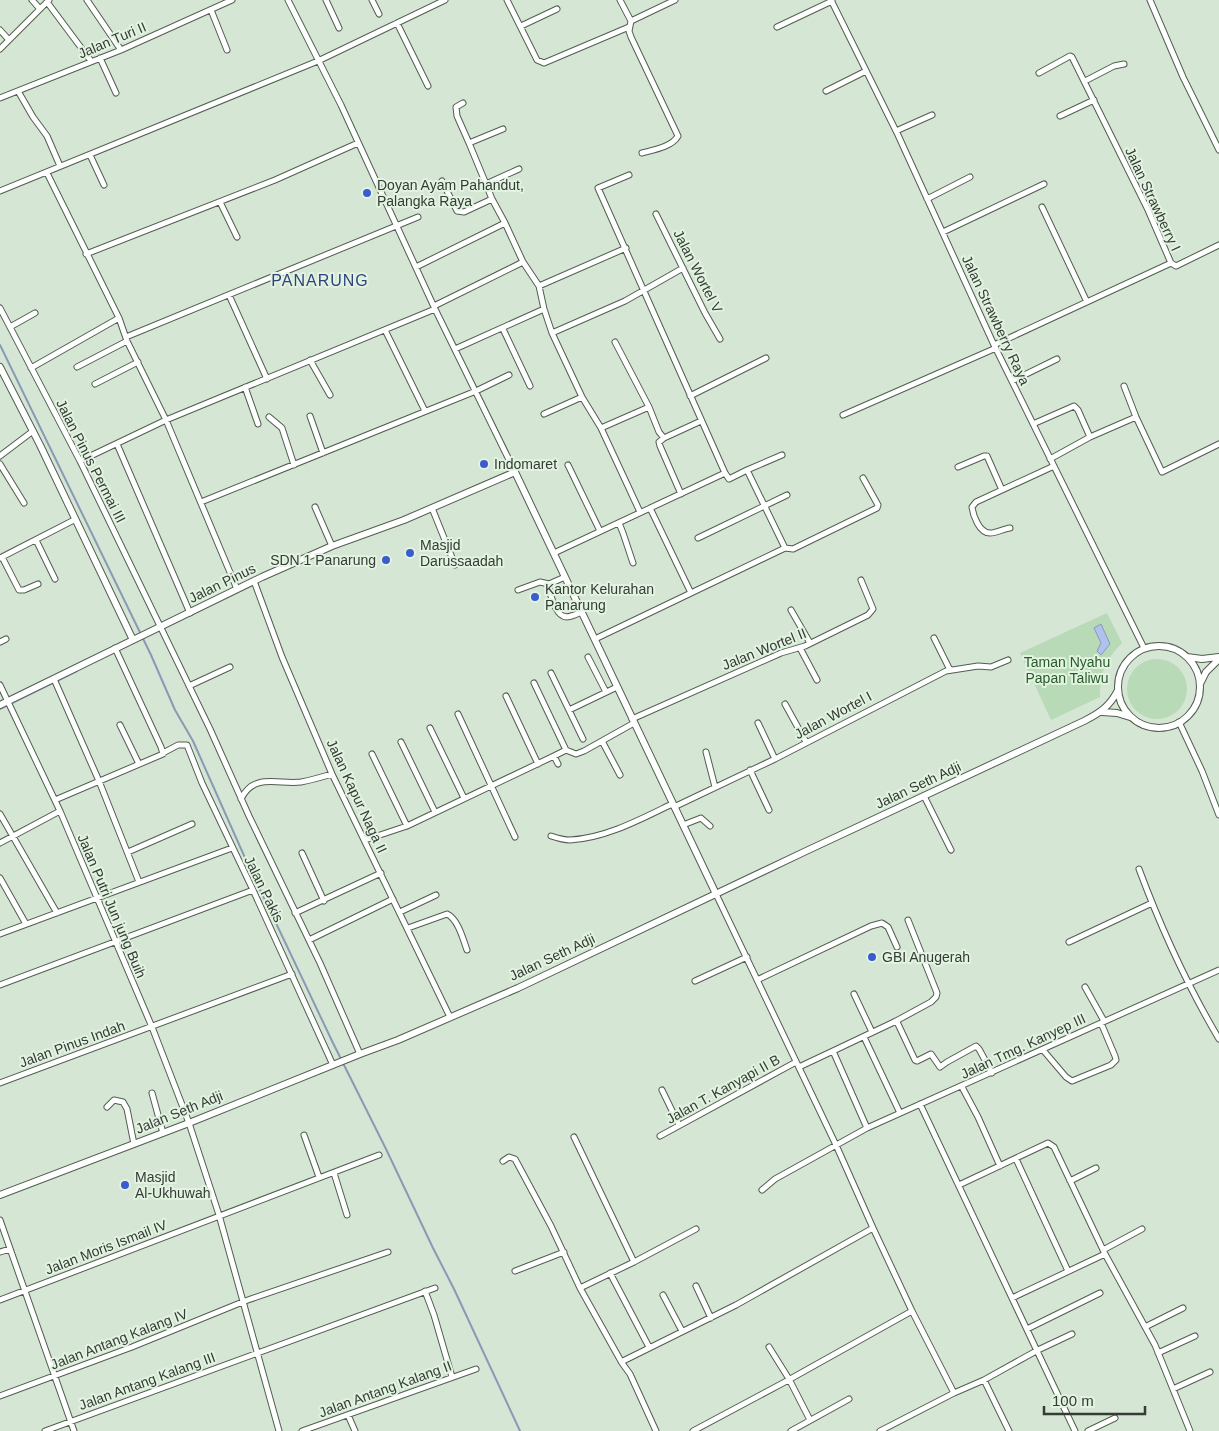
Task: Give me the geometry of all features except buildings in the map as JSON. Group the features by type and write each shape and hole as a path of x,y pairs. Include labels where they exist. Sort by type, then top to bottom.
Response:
{"street":[{"path":"32,0 40,9"},
{"path":"87,0 120,50"},
{"name":"Jalan Turi II","path":"0,98 92,62 232,0"},
{"path":"288,0 798,1064 912,1311 954,1393"},
{"path":"326,0 339,28"},
{"path":"372,0 378,14"},
{"path":"0,191 318,61 445,0"},
{"path":"508,0 537,60 544,63 629,27"},
{"path":"620,0 631,21"},
{"path":"642,153 675,141 678,136 631,38 629,27 631,21 675,0"},
{"path":"1150,0 1183,77 1219,150"},
{"path":"0,49 48,1 92,62"},
{"path":"777,27 831,1"},
{"name":"Jalan Strawberry Raya","path":"831,1 896,131 995,346 1144,648"},
{"path":"521,26 557,9"},
{"path":"210,10 227,50"},
{"path":"397,23 428,86"},
{"path":"0,30 9,40"},
{"name":"Jalan Strawberry I","path":"843,415 1171,264 1148,210 1075,61 1070,56 1040,73"},
{"path":"100,58 116,93"},
{"path":"1085,81 1114,66 1124,64"},
{"path":"826,91 866,71"},
{"path":"18,91 47,136 60,166"},
{"path":"1060,116 1094,100"},
{"path":"463,103 456,107 457,116 492,199 523,262 539,286 552,333 582,397 601,428 640,512"},
{"path":"896,131 932,115"},
{"path":"469,143 503,129"},
{"path":"86,254 220,202 358,144"},
{"path":"90,155 104,185"},
{"path":"486,184 519,169"},
{"path":"47,173 119,318 127,339 166,420 237,589"},
{"path":"630,175 598,188 701,421 729,479 782,455"},
{"path":"927,200 970,177"},
{"path":"442,181 458,211 461,213 492,199"},
{"path":"943,232 1044,184"},
{"path":"220,202 237,237"},
{"path":"1042,207 1087,302"},
{"name":"Jalan Wortel V","path":"656,214 720,339"},
{"path":"77,367 127,339 418,217"},
{"path":"416,267 505,223"},
{"path":"1171,264 1176,266 1219,245"},
{"path":"539,286 626,248"},
{"path":"80,461 166,420 385,330 523,262"},
{"path":"552,333 625,301 683,268"},
{"path":"229,295 267,379"},
{"name":"Jalan Pinus Permai III","path":"0,308 80,461 210,729 360,1054"},
{"path":"455,349 544,309"},
{"path":"10,327 36,313"},
{"path":"31,368 119,318"},
{"path":"503,329 530,386"},
{"path":"385,330 425,411"},
{"path":"615,342 649,407 659,432 664,438"},
{"path":"690,396 766,358"},
{"path":"1012,381 1057,359"},
{"path":"310,360 330,395"},
{"path":"95,384 138,362"},
{"path":"0,367 33,431 74,520 135,639"},
{"path":"201,502 476,391 509,375"},
{"path":"1124,386 1136,417 1162,472 1219,444"},
{"path":"245,387 258,424"},
{"path":"544,414 582,397"},
{"path":"1033,424 1074,406 1078,410 1090,437"},
{"path":"601,428 649,407"},
{"path":"310,416 323,453"},
{"path":"269,417 282,428 294,465"},
{"path":"1050,459 1090,437 1136,417"},
{"path":"681,494 659,442 701,421"},
{"path":"0,456 33,431"},
{"path":"117,444 190,613"},
{"path":"958,467 986,456 1002,490"},
{"path":"0,464 24,504"},
{"path":"568,464 600,532"},
{"path":"1010,528 990,533 986,532 980,527 972,507 976,502 1054,466"},
{"path":"747,470 785,548"},
{"name":"Jalan Pinus","path":"0,704 254,581 332,546 432,508 515,472"},
{"path":"554,553 726,473"},
{"path":"595,639 785,548 793,549 877,508 878,505 863,478"},
{"path":"698,538 787,495"},
{"path":"316,507 332,546"},
{"path":"432,508 455,565"},
{"path":"650,508 691,593"},
{"path":"38,584 24,590 19,590 1,558 74,520"},
{"path":"619,523 632,563"},
{"path":"36,540 54,579"},
{"path":"518,590 540,582 548,584 565,577"},
{"name":"Jalan Wortel II","path":"566,750 576,754 602,741 633,721 781,653 800,648 871,612 873,609 872,603 861,580"},
{"name":"Jalan Kapur Naga II","path":"254,581 285,666 332,774 450,1017"},
{"path":"548,584 550,594 560,614 564,617 569,617 582,612"},
{"path":"790,610 810,643"},
{"path":"934,638 950,670"},
{"path":"1133,719 1121,702 1118,690 1119,676 1124,664 1132,655 1144,648 1166,646 1177,650 1187,657 1196,669 1200,684"},
{"path":"54,800 163,752 115,648"},
{"path":"800,648 817,680"},
{"path":"588,657 606,692"},
{"path":"1187,657 1202,659 1219,658"},
{"path":"1102,712 1117,713 1153,728 1169,727 1189,714 1196,703 1200,684 1206,672 1219,658"},
{"name":"Jalan Wortel I","path":"551,836 569,840 599,835 637,821 775,759 946,670 978,666 991,667 1008,660"},
{"path":"189,686 230,667"},
{"path":"551,673 583,739"},
{"path":"54,678 140,882"},
{"path":"365,840 407,826 566,750 534,683"},
{"name":"Jalan Putri Jun jung Buih","path":"0,685 60,811 152,1026 189,1123 245,1301 279,1431"},
{"path":"569,710 617,686"},
{"path":"1102,712 1118,690"},
{"path":"506,696 538,764"},
{"path":"785,704 806,742"},
{"name":"Jalan Seth Adji","path":"0,1195 398,1040 518,988 1102,712"},
{"path":"458,714 515,837"},
{"path":"1179,722 1216,801 1219,815"},
{"path":"758,723 775,759"},
{"path":"120,725 139,764"},
{"path":"430,728 464,798"},
{"path":"602,741 620,775"},
{"path":"402,742 435,812"},
{"name":"Jalan Pakis","path":"163,752 178,745 187,745 192,761 232,848 254,890 334,1065"},
{"path":"706,752 715,787"},
{"path":"372,754 407,826"},
{"path":"554,756 558,764"},
{"path":"750,770 769,810"},
{"path":"241,799 245,790 256,783 264,781 300,782 332,774"},
{"path":"924,796 951,850"},
{"path":"0,843 60,811"},
{"path":"0,814 57,912"},
{"path":"683,825 701,818 710,826"},
{"path":"128,852 192,824"},
{"path":"0,934 232,848"},
{"path":"302,853 324,901"},
{"path":"1139,869 1152,903 1189,985 1219,1039"},
{"path":"296,913 381,873"},
{"path":"0,878 26,924"},
{"path":"0,985 254,890"},
{"path":"400,912 436,895"},
{"path":"309,940 393,899"},
{"path":"1069,942 1152,903"},
{"path":"408,928 447,914 451,916 458,927 467,950"},
{"name":"Jalan T. Kanyapi II B","path":"660,1136 798,1064 864,1037 896,1022 931,1002 937,993 908,920"},
{"path":"757,980 870,926 882,923 888,927 897,947"},
{"path":"695,981 747,957"},
{"name":"Jalan Tmg. Kanyep III","path":"762,1190 775,1179 867,1128 1219,970"},
{"name":"Jalan Pinus Indah","path":"0,1083 292,974"},
{"path":"1043,1050 1066,1077 1072,1081 1076,1081 1111,1065 1116,1060 1102,1022 1085,987"},
{"path":"854,994 872,1032"},
{"path":"896,1022 916,1060 918,1061 931,1054 940,1068 976,1046 992,1073"},
{"path":"864,1037 900,1113"},
{"path":"833,1051 867,1128"},
{"path":"962,1087 1000,1166"},
{"path":"662,1090 680,1125"},
{"path":"152,1093 163,1133"},
{"path":"107,1107 114,1100 123,1102 127,1108 134,1144"},
{"path":"920,1104 1075,1431"},
{"path":"304,1135 320,1178"},
{"path":"574,1137 634,1262"},
{"path":"959,1186 1016,1158 1051,1144 1054,1147 1104,1252 1158,1353 1190,1431"},
{"name":"Jalan Moris Ismail IV","path":"0,1300 379,1155"},
{"path":"503,1161 509,1157 515,1159 564,1252 580,1288 630,1374 656,1431"},
{"path":"1016,1158 1068,1271"},
{"path":"1070,1181 1096,1168"},
{"path":"334,1173 347,1215"},
{"path":"0,1220 74,1431"},
{"path":"622,1363 628,1357 711,1318 873,1228"},
{"path":"580,1288 696,1229"},
{"path":"1012,1298 1091,1262 1142,1229"},
{"path":"0,1252 10,1249"},
{"name":"Jalan Antang Kalang IV","path":"0,1396 132,1347 245,1301 388,1252"},
{"path":"515,1271 564,1252"},
{"path":"610,1273 649,1347"},
{"path":"696,1286 711,1318"},
{"name":"Jalan Antang Kalang III","path":"45,1431 435,1288"},
{"path":"425,1291 452,1377"},
{"path":"1027,1329 1100,1293"},
{"path":"664,1295 682,1331"},
{"path":"1145,1327 1183,1308"},
{"path":"693,1431 912,1311"},
{"path":"880,1431 1072,1334"},
{"path":"1158,1353 1195,1336"},
{"path":"769,1347 810,1420"},
{"name":"Jalan Antang Kalang II","path":"302,1431 476,1369"},
{"path":"1173,1389 1210,1372"},
{"path":"984,1380 1009,1431"},
{"path":"791,1431 850,1399"},
{"path":"348,1415 355,1431"},
{"path":"1088,1431 1115,1418"}],"green space":[{"name":"Taman Nyahu Papan Taliwu","path":"1107,613 1122,643 1111,656 1102,674 1100,697 1051,720 1020,653"},
{"path":"1157,659 1169,661 1182,672 1187,689 1185,701 1174,714 1157,719 1145,717 1132,706 1127,689 1129,677 1140,664"}],"water":[{"path":"1101,624 1110,644 1101,655 1097,651 1101,643 1094,628"}],"waterway":[{"path":"0,345 151,655 175,710 193,741 246,860 333,1043 454,1289 520,1431"},
{"path":"0,709 77,671"}],"place":[{"name":"Doyan Ayam Pahandut, Palangka Raya","path":"367,193"},
{"name":"Indomaret","path":"484,464"},
{"name":"Masjid Darussaadah","path":"410,553"},
{"name":"SDN 1 Panarung","path":"386,560"},
{"name":"Kantor Kelurahan Panarung","path":"535,597"},
{"name":"GBI Anugerah","path":"872,957"},
{"name":"Masjid Al-Ukhuwah","path":"125,1185"}],"district":[{"name":"PANARUNG","path":"320,280"}]}
